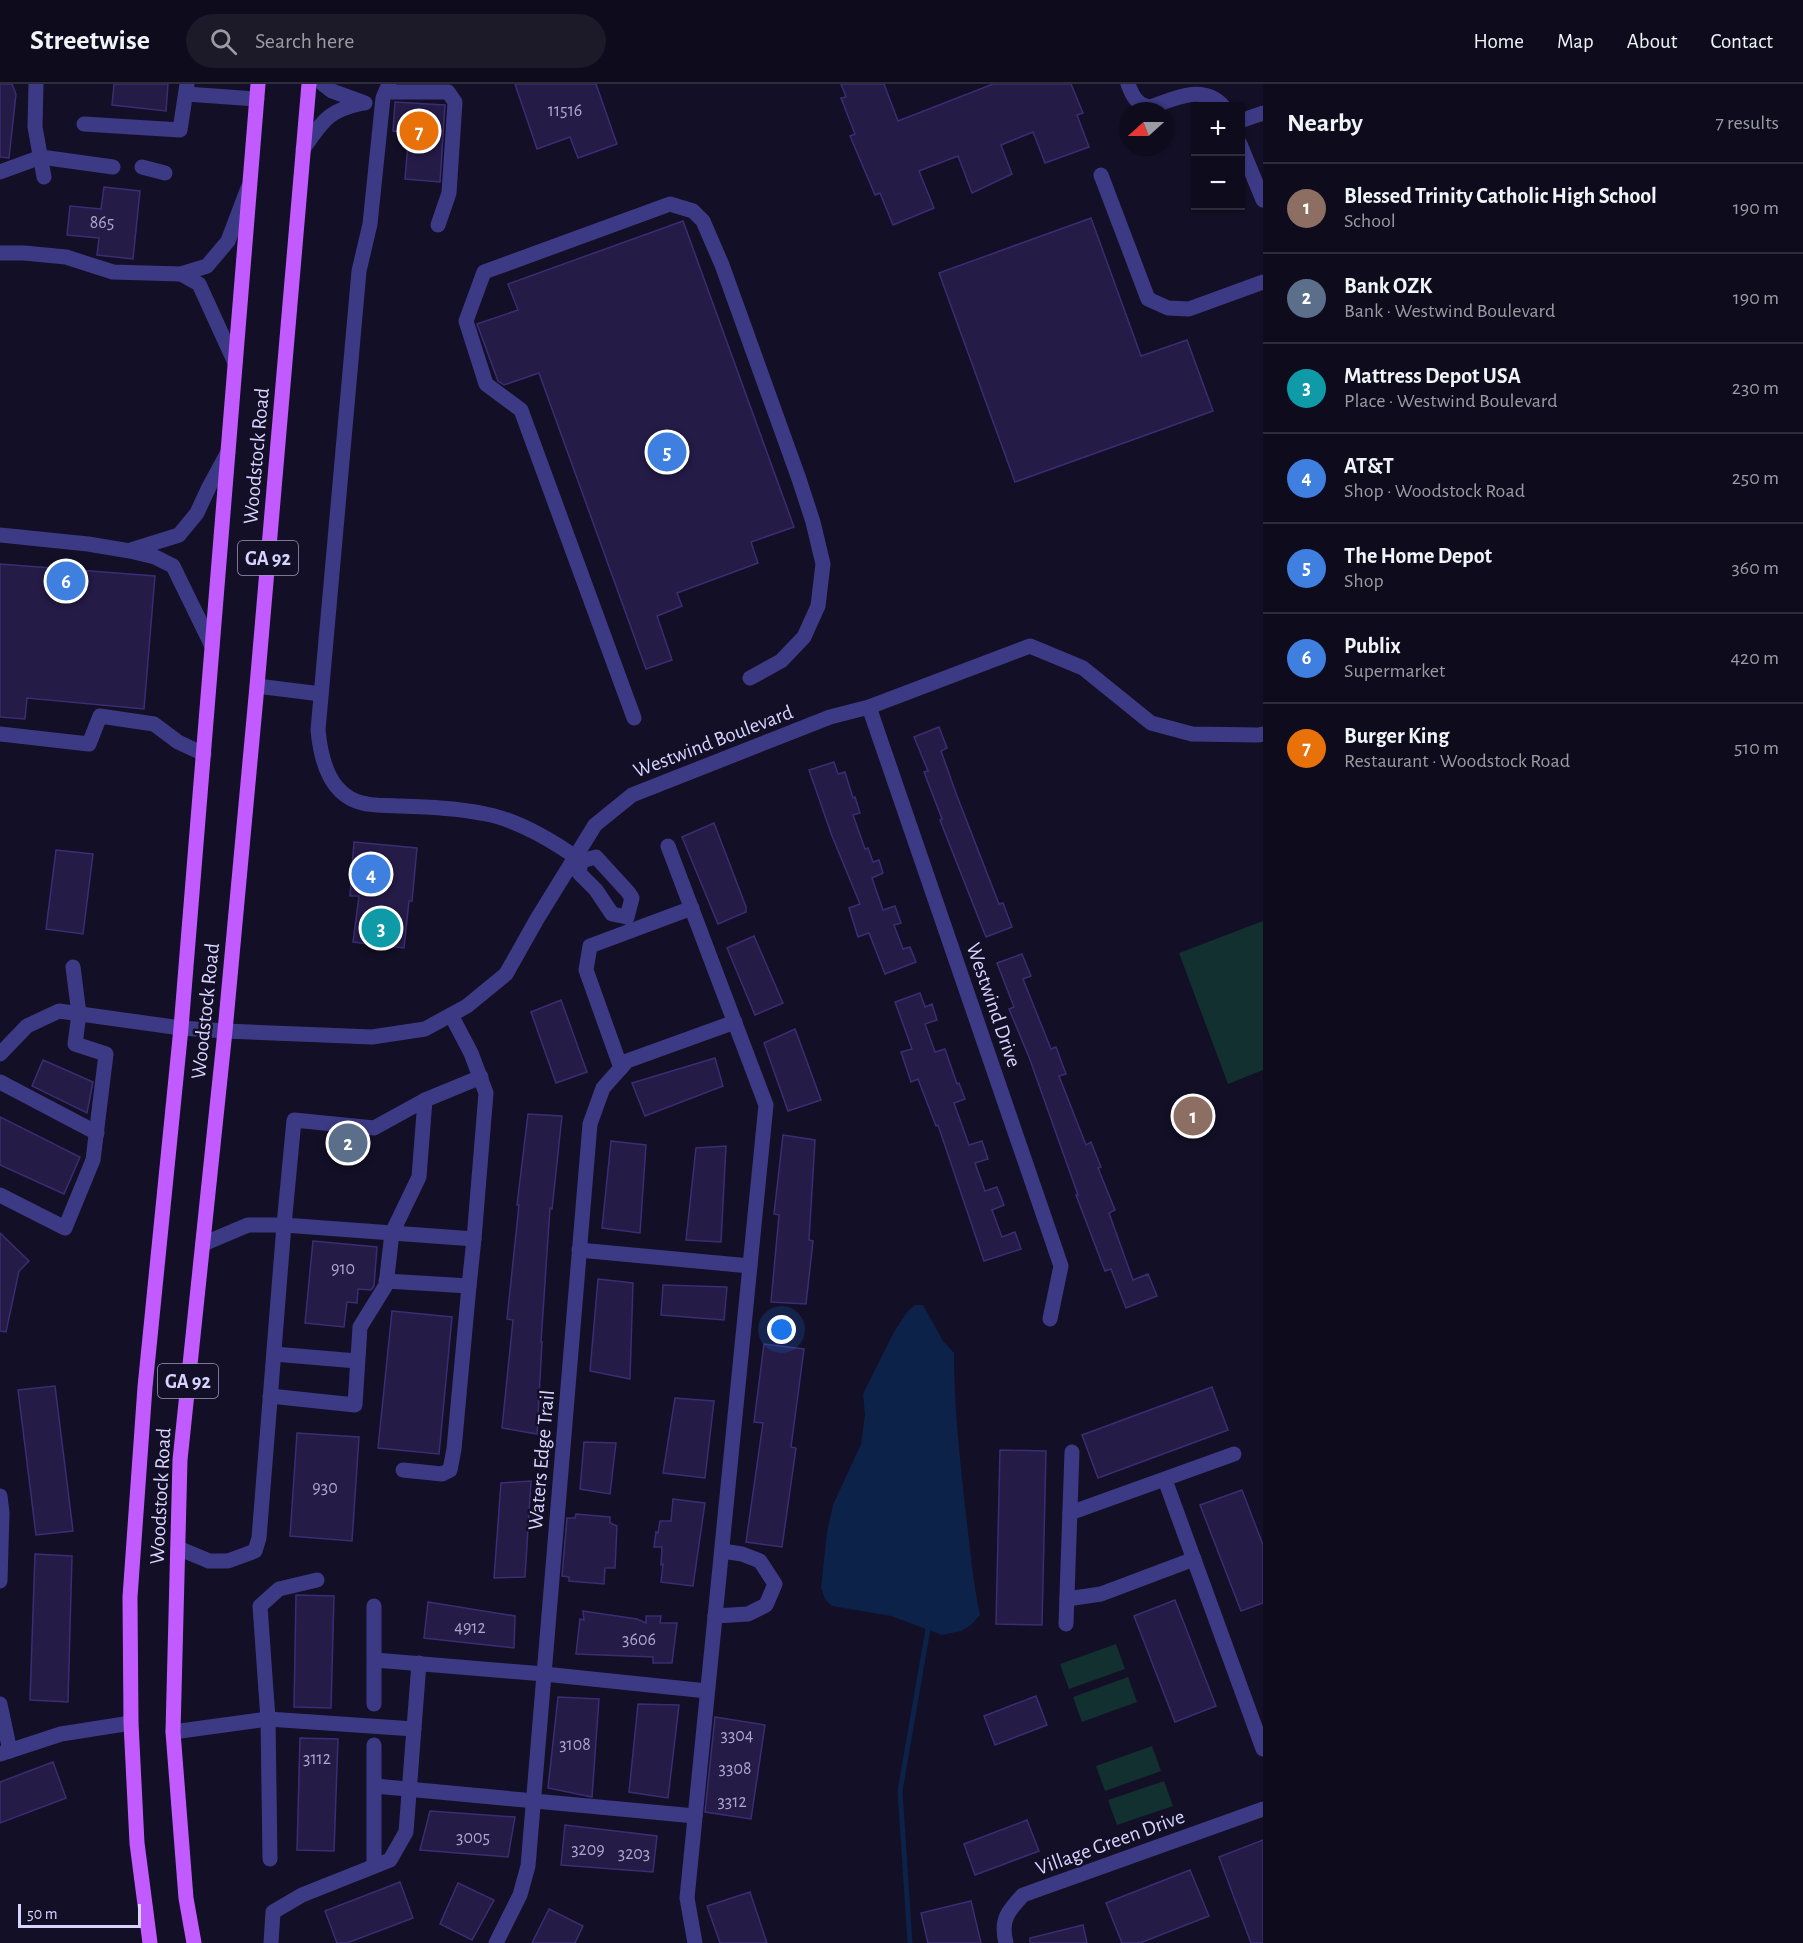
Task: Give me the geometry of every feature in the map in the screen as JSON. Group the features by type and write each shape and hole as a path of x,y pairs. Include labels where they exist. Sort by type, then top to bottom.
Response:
{"main road":[{"name":"Woodstock Road","path":"194,1943 186,1898 173,1732 180,1460 225,1031 309,84"},
{"name":"Woodstock Road","path":"150,1943 137,1843 131,1723 130,1597 145,1388 181,1028 258,91"}],"street":[{"path":"36,84 35,127 44,177"},
{"path":"323,84 333,91 363,103"},
{"path":"1128,84 1137,101 1144,107 1151,107 1192,94 1205,94 1219,102"},
{"path":"84,124 180,130 187,89 258,91"},
{"path":"303,149 325,120 341,108 386,94 448,92 456,102 449,193 438,225"},
{"path":"386,94 370,224 359,271 318,730 320,754 328,776 348,797 366,804 450,809 488,814 518,824 578,858 596,857 614,874 632,898 630,924"},
{"path":"1245,119 1263,112"},
{"path":"1245,156 1263,200"},
{"path":"0,172 41,157 113,166"},
{"path":"142,167 165,173"},
{"path":"1101,175 1148,298 1168,308 1189,309 1263,282"},
{"path":"0,253 66,257 113,272 181,274 207,266 228,241 250,181"},
{"path":"634,717 521,410 486,384 466,321 484,272 670,204 693,211 703,221 713,243 813,522 823,564 818,606 804,637 781,660 750,678"},
{"path":"181,274 200,284 236,363"},
{"path":"130,551 179,535 198,513 228,452"},
{"path":"0,536 88,544 130,551 155,557 173,566 212,646"},
{"name":"Westwind Boulevard","path":"0,1054 27,1026 59,1011 181,1028 225,1031 372,1036 425,1029 467,1006 506,974 578,858 595,825 632,795 830,717 869,707 1030,646 1083,668 1151,723 1191,734 1263,734"},
{"path":"257,686 321,694"},
{"name":"Westwind Drive","path":"869,707 1061,1266 1050,1319"},
{"path":"0,734 89,744 100,716 154,724 178,742 204,754"},
{"path":"668,846 766,1105 687,1898 695,1943"},
{"path":"578,858 579,873 596,890 612,914 630,924"},
{"path":"596,890 614,874"},
{"path":"621,1068 586,970 591,946 630,924 692,908"},
{"path":"0,1195 65,1228 93,1160 106,1054 75,1044 79,1014 73,967"},
{"path":"403,1470 442,1474 450,1470 454,1449 486,1092 471,1053 451,1015"},
{"name":"Waters Edge Trail","path":"496,1943 520,1895 528,1866 590,1125 603,1088 627,1061 735,1022"},
{"path":"178,1548 209,1562 228,1561 255,1551 259,1538 294,1119 374,1128 425,1100 481,1077"},
{"path":"0,1082 97,1133"},
{"path":"270,1396 355,1405 360,1327 386,1285 392,1233 419,1177 425,1100"},
{"path":"202,1244 248,1225 474,1239"},
{"path":"579,1250 750,1266"},
{"path":"386,1281 469,1286"},
{"path":"274,1354 357,1361"},
{"path":"1066,1624 1072,1452"},
{"path":"1070,1513 1234,1454"},
{"path":"1165,1480 1263,1749"},
{"path":"0,1496 2,1513 0,1581"},
{"path":"715,1616 748,1614 766,1605 775,1584 760,1562 742,1554 722,1551"},
{"path":"1067,1599 1101,1594 1194,1559"},
{"path":"270,1858 268,1719 260,1606 279,1589 317,1580"},
{"path":"374,1606 374,1704"},
{"path":"375,1660 707,1691"},
{"path":"271,1943 273,1912 302,1895 390,1860 406,1832 419,1664"},
{"path":"0,1704 5,1752 61,1734 131,1723"},
{"path":"173,1732 268,1719 414,1729"},
{"path":"374,1745 374,1866"},
{"path":"375,1786 695,1816"},
{"name":"Village Green Drive","path":"1006,1943 1004,1937 1006,1913 1023,1895 1263,1809"}],"green space":[{"path":"1263,921 1263,1070 1228,1084 1179,953"},
{"path":"1116,1644 1125,1669 1069,1689 1060,1664"},
{"path":"1128,1677 1137,1702 1082,1722 1073,1697"},
{"path":"1152,1746 1161,1771 1105,1791 1096,1766"},
{"path":"1164,1781 1173,1806 1117,1825 1108,1800"}],"water":[{"path":"915,1305 923,1305 943,1341 954,1353 960,1454 975,1590 980,1615 971,1625 961,1631 942,1635 891,1616 832,1606 825,1599 821,1588 827,1532 833,1505 861,1444 865,1415 863,1394 894,1332 907,1312"}],"building":[{"path":"0,84 12,84 16,94 9,158 0,157"},
{"path":"114,84 168,84 166,111 112,105"},
{"path":"515,84 596,84 617,144 578,158 570,137 537,149"},
{"path":"841,84 884,84 898,121 993,84 1071,84 1083,113 1077,115 1089,147 1045,163 1033,132 1001,145 1012,174 972,193 958,156 919,171 934,208 893,225 880,193 875,195 850,136 855,134 841,98 846,97"},
{"path":"395,102 445,105 440,182 405,179 409,133 393,131"},
{"path":"104,187 140,191 133,259 97,255 99,238 67,235 70,206 101,209"},
{"path":"1091,218 1141,356 1187,340 1213,411 1015,482 939,273"},
{"path":"683,221 794,527 751,542 758,563 677,593 682,606 657,616 672,660 646,669 539,373 504,385 498,381 477,324 518,310 508,284"},
{"path":"0,564 155,576 144,709 27,698 25,719 0,717"},
{"path":"939,727 947,748 941,751 957,796 999,904 1003,903 1012,927 986,937 940,820 942,819 924,772 928,771 914,737"},
{"path":"834,762 838,774 845,772 853,798 855,797 860,813 853,815 865,849 868,848 873,862 879,860 883,873 872,878 883,910 895,906 901,923 894,925 903,949 910,947 916,962 885,974 869,933 858,937 849,908 860,904 832,836 809,770"},
{"path":"714,823 746,907 746,912 718,924 682,837"},
{"path":"354,842 417,848 412,901 409,901 404,948 353,942 359,896 350,896"},
{"path":"56,850 93,854 83,934 46,929"},
{"path":"754,936 783,1003 755,1015 727,948"},
{"path":"1022,954 1031,976 1023,979 1051,1049 1056,1047 1066,1074 1059,1076 1086,1145 1091,1142 1101,1167 1098,1168 1115,1210 1109,1213 1133,1280 1148,1274 1157,1296 1126,1308 1111,1269 1105,1271 1076,1195 1078,1195 1029,1057 1009,1009 1014,1007 997,963"},
{"path":"920,993 925,1007 932,1004 937,1020 925,1024 935,1052 945,1049 957,1084 959,1083 965,1099 954,1103 969,1145 982,1141 988,1159 975,1163 985,1191 997,1187 1004,1205 992,1210 1002,1237 1015,1232 1021,1249 984,1261 938,1125 936,1126 918,1079 911,1082 901,1052 912,1049 895,1002"},
{"path":"561,1000 587,1072 556,1083 531,1012"},
{"path":"795,1029 821,1100 788,1111 764,1043"},
{"path":"715,1058 723,1086 645,1116 632,1083"},
{"path":"43,1060 93,1082 87,1113 32,1086"},
{"path":"528,1114 562,1116 552,1209 550,1208 537,1434 502,1428 513,1320 507,1319"},
{"path":"0,1117 80,1157 64,1194 0,1165"},
{"path":"783,1135 815,1140 809,1240 813,1241 806,1304 771,1302 779,1215 774,1214"},
{"path":"611,1141 646,1145 640,1233 602,1228"},
{"path":"726,1146 721,1242 686,1240 696,1148"},
{"path":"0,1233 29,1261 19,1271 6,1332 0,1331"},
{"path":"313,1241 377,1247 374,1286 371,1290 358,1289 357,1303 347,1302 344,1327 305,1323"},
{"path":"598,1279 633,1283 630,1379 590,1371"},
{"path":"663,1285 727,1287 724,1320 661,1315"},
{"path":"392,1311 452,1317 439,1454 378,1448"},
{"path":"764,1344 804,1349 791,1447 796,1448 782,1547 746,1542 763,1423 754,1422"},
{"path":"55,1386 73,1531 36,1535 18,1390"},
{"path":"1212,1387 1228,1430 1098,1478 1082,1435"},
{"path":"675,1398 714,1401 705,1478 663,1473"},
{"path":"297,1433 359,1437 352,1541 290,1536"},
{"path":"584,1442 616,1443 610,1494 580,1489"},
{"path":"1000,1450 1046,1451 1042,1625 996,1624"},
{"path":"531,1481 525,1577 494,1578 501,1483"},
{"path":"1242,1490 1263,1545 1263,1603 1241,1611 1200,1505"},
{"path":"673,1499 705,1503 693,1586 661,1582 662,1547 654,1547 656,1532 658,1533 660,1521 671,1521"},
{"path":"576,1514 610,1517 610,1523 617,1526 615,1568 605,1568 604,1584 569,1581 569,1577 562,1576 567,1518 575,1518"},
{"path":"35,1554 72,1556 68,1702 30,1700"},
{"path":"296,1595 334,1596 331,1708 294,1707"},
{"path":"1175,1600 1216,1706 1175,1722 1134,1616"},
{"path":"428,1602 515,1616 514,1648 424,1638"},
{"path":"583,1611 637,1619 646,1623 646,1616 661,1616 660,1623 677,1623 672,1663 653,1663 653,1657 576,1654 580,1619 584,1620"},
{"path":"1036,1696 1047,1725 995,1745 984,1716"},
{"path":"558,1697 599,1699 592,1797 548,1788"},
{"path":"638,1704 679,1705 668,1798 629,1792"},
{"path":"715,1717 765,1725 751,1819 705,1812"},
{"path":"300,1738 338,1739 334,1851 297,1850"},
{"path":"53,1762 66,1798 0,1823 0,1782"},
{"path":"430,1811 515,1817 508,1857 420,1850"},
{"path":"1027,1820 1039,1851 975,1875 964,1844"},
{"path":"565,1825 657,1836 653,1872 561,1865"},
{"path":"1263,1840 1263,1943 1251,1943 1219,1857"},
{"path":"1190,1870 1209,1916 1140,1943 1122,1943 1106,1903"},
{"path":"400,1882 413,1918 347,1943 337,1943 325,1911"},
{"path":"458,1883 494,1900 472,1940 440,1924"},
{"path":"750,1892 767,1943 720,1943 707,1906"},
{"path":"971,1901 981,1943 928,1943 921,1913"},
{"path":"549,1909 583,1926 575,1943 532,1943"},
{"path":"1083,1925 1087,1943 1030,1943 1030,1938"}],"waterway":[{"path":"910,1943 900,1791 928,1629"}],"place":[{"name":"Burger King","path":"419,131"},
{"name":"The Home Depot","path":"667,452"},
{"name":"Publix","path":"66,581"},
{"name":"AT&T","path":"371,874"},
{"name":"Mattress Depot USA","path":"381,928"},
{"name":"Blessed Trinity Catholic High School","path":"1193,1116"},
{"name":"Bank OZK","path":"348,1143"}]}
